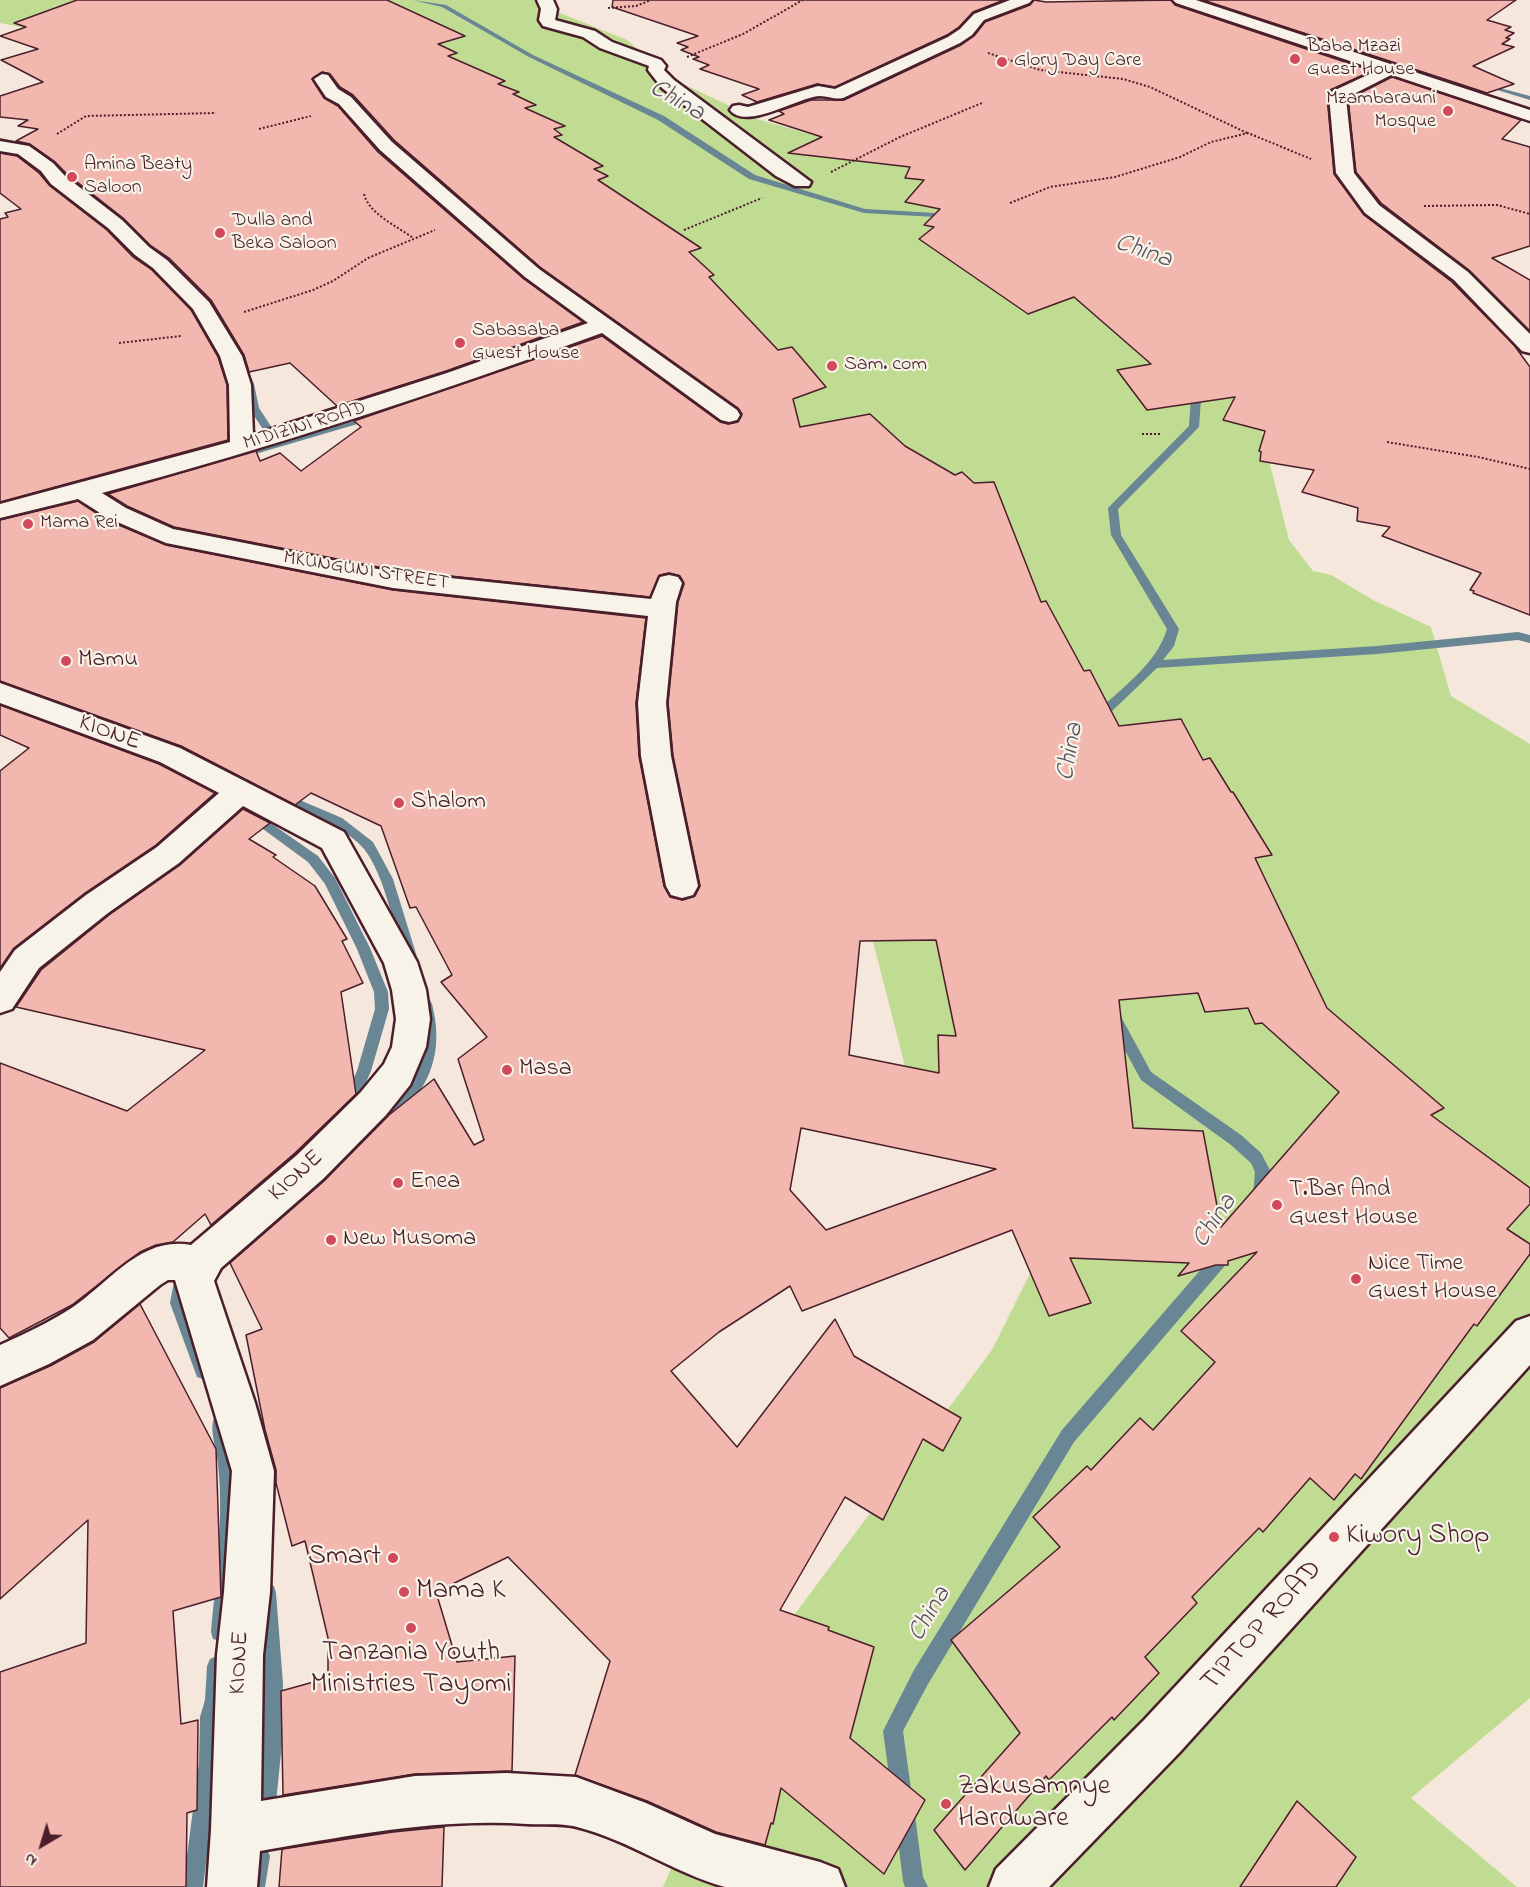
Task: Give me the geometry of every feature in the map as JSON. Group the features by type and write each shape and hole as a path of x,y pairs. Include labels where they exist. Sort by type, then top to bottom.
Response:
{"street":[{"path":"544,0 549,9 547,20 549,23 588,34 604,44 637,55 658,66 656,70 668,84 783,172 802,182"},
{"path":"739,110 747,113 818,91 837,94 954,40 966,32 979,17 1024,0"},
{"path":"1181,0 1530,117"},
{"path":"1391,69 1337,96 1345,173 1372,209 1461,276 1530,346"},
{"path":"322,79 332,93 345,101 386,146 532,273 729,416"},
{"path":"0,146 23,150 47,167 58,180 115,224 142,251 160,264 202,306 231,356 240,385 242,447"},
{"name":"MIDIZINI ROAD","path":"0,511 242,447 421,390 604,325"},
{"name":"MKUNGUNI STREET","path":"81,491 117,513 166,536 393,580 666,596 652,703 656,756 682,885"},
{"name":"KIONE","path":"0,693 170,756 242,791 333,840 399,962 409,990 413,1019 408,1047 397,1074 373,1104 310,1167 219,1243 199,1265 194,1281 234,1403 253,1471 247,1592 240,1655 236,1830 232,1887"},
{"path":"0,999 27,958 97,904 168,855 242,791"},
{"path":"0,1366 75,1329 111,1303 155,1266 174,1261 199,1265"},
{"name":"TIPTOP ROAD","path":"1014,1887 1162,1736 1530,1335"},
{"path":"236,1830 415,1801 507,1798 576,1802 646,1828 711,1858 820,1887"}],"path":[{"path":"658,66 675,63 743,34 803,0"},
{"path":"954,40 1040,70 1105,75 1138,83 1194,105 1210,116 1345,173"},
{"path":"802,182 832,172 900,137 982,103"},
{"path":"259,129 313,115 350,109"},
{"path":"23,150 57,135 87,116 216,113"},
{"path":"1010,203 1050,187 1115,177 1180,157 1210,142 1248,133"},
{"path":"364,194 364,201 372,209 413,238"},
{"path":"684,230 769,194"},
{"path":"1372,209 1497,205 1530,214"},
{"path":"119,343 162,340 313,290 333,281 368,258 413,238 469,218"},
{"path":"1142,434 1162,434"},
{"path":"1387,442 1478,457 1530,469"}],"green space":[{"path":"0,0 545,0 555,11 627,40 675,80 757,119 1024,195 1225,286 1289,540 1313,571 1331,575 1373,600 1431,627 1451,696 1530,744 1530,1698 1411,1798 1517,1887 663,1887 762,1658 992,1350 1055,1223 915,1105 862,899 668,402 484,222 434,179 403,125 380,48 94,41 0,23"}],"building":[{"path":"77,0 387,0 465,36 438,44 457,53 448,56 505,81 498,84 519,92 513,94 536,105 525,108 565,126 554,129 562,135 554,137 603,166 594,169 608,176 598,180 701,248 689,252 714,275 709,277 778,350 792,347 826,387 793,399 800,427 870,414 905,446 955,475 962,472 974,483 994,482 1041,602 1046,601 1084,671 1090,670 1119,726 1181,719 1203,760 1210,758 1233,792 1272,855 1255,858 1327,1008 1444,1108 1431,1115 1530,1188 1530,1204 1507,1229 1530,1244 1530,1254 1477,1326 1474,1324 1361,1479 1355,1474 1334,1500 1310,1478 1263,1532 1259,1528 1192,1597 1197,1603 1145,1657 1159,1673 1114,1720 1112,1717 1049,1780 1046,1776 965,1870 934,1830 1020,1733 951,1640 1060,1547 1033,1517 1087,1466 1091,1470 1140,1418 1153,1430 1215,1362 1181,1331 1257,1252 1228,1261 1228,1265 1216,1265 1178,1276 1189,1263 1070,1258 1091,1303 1049,1316 1012,1230 802,1311 790,1286 719,1332 671,1371 737,1447 835,1319 854,1356 961,1418 943,1451 923,1439 883,1520 845,1497 780,1610 829,1627 828,1630 874,1647 850,1738 925,1800 884,1874 781,1788 773,1824 771,1823 765,1845 716,1832 647,1801 575,1775 610,1661 508,1557 436,1592 457,1662 515,1656 512,1771 415,1774 283,1795 281,1691 328,1678 328,1638 305,1541 292,1546 276,1483 276,1470 265,1430 246,1335 262,1329 230,1263 324,1181 389,1115 434,1079 474,1145 484,1140 458,1059 487,1037 441,982 452,975 416,907 410,908 381,826 311,793 295,805 181,746 0,681 0,520 78,501 107,520 166,545 393,590 646,618 636,703 639,756 664,886 670,897 683,900 695,896 700,886 673,756 668,703 678,602 684,584 680,576 669,573 660,575 650,597 393,570 174,527 127,506 108,494 256,451 260,461 280,453 301,471 361,427 354,421 602,336 720,422 728,424 738,422 742,414 738,408 540,267 394,140 353,95 340,87 330,74 322,72 312,79 324,98 338,106 378,152 524,279 583,322 446,371 337,406 290,363 249,372 244,355 211,300 169,258 150,245 123,218 54,161 30,144 16,141 38,129 18,126 28,120 0,117 0,96 43,82 1,60 38,49 0,36 26,27 14,23","holes":["936,940 956,1036 938,1035 939,1073 849,1055 860,941","1198,993 1205,1012 1248,1008 1255,1024 1262,1023 1339,1092 1221,1227 1203,1131 1133,1128 1119,1000","801,1128 996,1169 826,1230 790,1190"]},
{"path":"613,0 1004,0 973,12 959,27 947,35 835,87 817,84 757,102 742,95 759,89 700,69 709,65 693,59 699,57 681,50 688,47 677,43 698,36 612,7"},
{"path":"1034,0 1046,2 1171,0 1175,5 1372,71 1330,90 1327,95 1334,174 1364,215 1452,282 1514,345 1530,367 1530,615 1473,593 1474,591 1470,590 1481,573 1382,536 1390,527 1357,521 1358,508 1302,492 1314,470 1260,461 1261,452 1259,451 1265,431 1223,420 1235,397 1147,410 1117,370 1151,364 1074,297 1028,314 919,239 934,227 924,225 940,209 905,202 924,180 905,178 910,167 788,153 822,137 769,120 784,114 779,111 811,100 844,100 961,45 974,36 985,22 1030,5"},
{"path":"1203,0 1516,0 1487,20 1511,27 1505,30 1514,33 1502,44 1514,47 1473,66 1514,84 1487,93"},
{"path":"1392,77 1521,120 1502,139 1530,147 1530,246 1492,258 1530,280 1530,331 1469,270 1381,203 1356,172 1348,99"},
{"path":"0,153 17,156 39,173 50,186 107,230 133,257 152,270 191,310 218,357 227,385 228,440 0,502 0,219 8,217 5,213 21,209 0,193"},
{"path":"0,705 159,764 215,793 156,845 85,893 14,948 0,968 0,771 29,748 0,735"},
{"path":"243,809 270,823 249,839 276,855 273,857 315,886 347,939 342,941 363,983 341,992 356,1094 295,1153 211,1225 205,1214 173,1242 156,1245 140,1252 72,1305 9,1338 0,1328 0,1063 127,1111 205,1050 16,1007 41,970 109,915 180,865"},
{"path":"140,1304 216,1449 221,1597 173,1611 181,1724 198,1720 197,1810 187,1813 186,1887 0,1887 0,1672 86,1643 88,1520 0,1599 0,1388 50,1366 94,1342"},
{"path":"1297,1801 1356,1857 1336,1887 1240,1887"},
{"path":"444,1827 442,1887 279,1887 282,1849 393,1832"}],"waterway":[{"name":"China","path":"416,0 444,6 531,56 661,118 752,177 864,211 953,216"},
{"path":"1483,84 1530,98"},
{"path":"0,140 19,143"},
{"path":"36,149 49,158 81,190"},
{"path":"182,276 202,295 212,310"},
{"path":"252,337 239,360 249,384 254,408 271,435 283,432"},
{"path":"379,396 443,371"},
{"name":"China","path":"1154,664 1168,646 1173,629 1116,535 1113,508 1194,427 1197,385"},
{"path":"167,477 373,418"},
{"path":"1154,664 1377,650 1518,636 1530,639"},
{"name":"China","path":"1102,721 1103,713 1154,664"},
{"path":"0,676 42,696 121,727"},
{"path":"229,774 338,821 368,845 386,879 410,957"},
{"path":"184,780 212,792"},
{"path":"252,815 313,859 330,882 363,948 381,992 382,1009 364,1071 354,1094 331,1122 265,1183"},
{"path":"342,1158 398,1107 423,1073 430,1047 429,1021 425,1004"},
{"name":"China","path":"1114,1017 1146,1076 1236,1140 1256,1158 1263,1172 1261,1195"},
{"name":"China","path":"902,1797 893,1731 921,1677 1068,1436 1228,1250"},
{"path":"182,1276 178,1303 203,1371"},
{"path":"220,1424 225,1448 229,1500 220,1632"},
{"path":"266,1803 272,1743 273,1684 267,1593"},
{"path":"193,1887 209,1763 210,1717 215,1700 217,1666"},
{"name":"China","path":"905,1816 913,1881 918,1887"},
{"path":"255,1887 260,1856"}],"place":[{"name":"Baba Mzazi Guest House","path":"1295,59"},
{"name":"Glory Day Care","path":"1002,62"},
{"name":"Mzambarauni Mosque","path":"1448,111"},
{"name":"Amina Beaty Saloon","path":"72,177"},
{"name":"Dulla and Beka Saloon","path":"220,233"},
{"name":"Sabasaba Guest House","path":"460,343"},
{"name":"Sam. com","path":"832,366"},
{"name":"Mama Rei","path":"28,524"},
{"name":"Mamu","path":"66,661"},
{"name":"Shalom","path":"399,803"},
{"name":"Masa","path":"507,1070"},
{"name":"Enea","path":"398,1183"},
{"name":"T.Bar And Guest House","path":"1277,1205"},
{"name":"New Musoma","path":"331,1240"},
{"name":"Nice Time Guest House","path":"1356,1279"},
{"name":"Kiwory Shop","path":"1334,1537"},
{"name":"Smart","path":"393,1558"},
{"name":"Mama K","path":"404,1592"},
{"name":"Tanzania Youth Ministries Tayomi","path":"411,1628"},
{"name":"Zakusamnye Hardware","path":"946,1804"}]}
